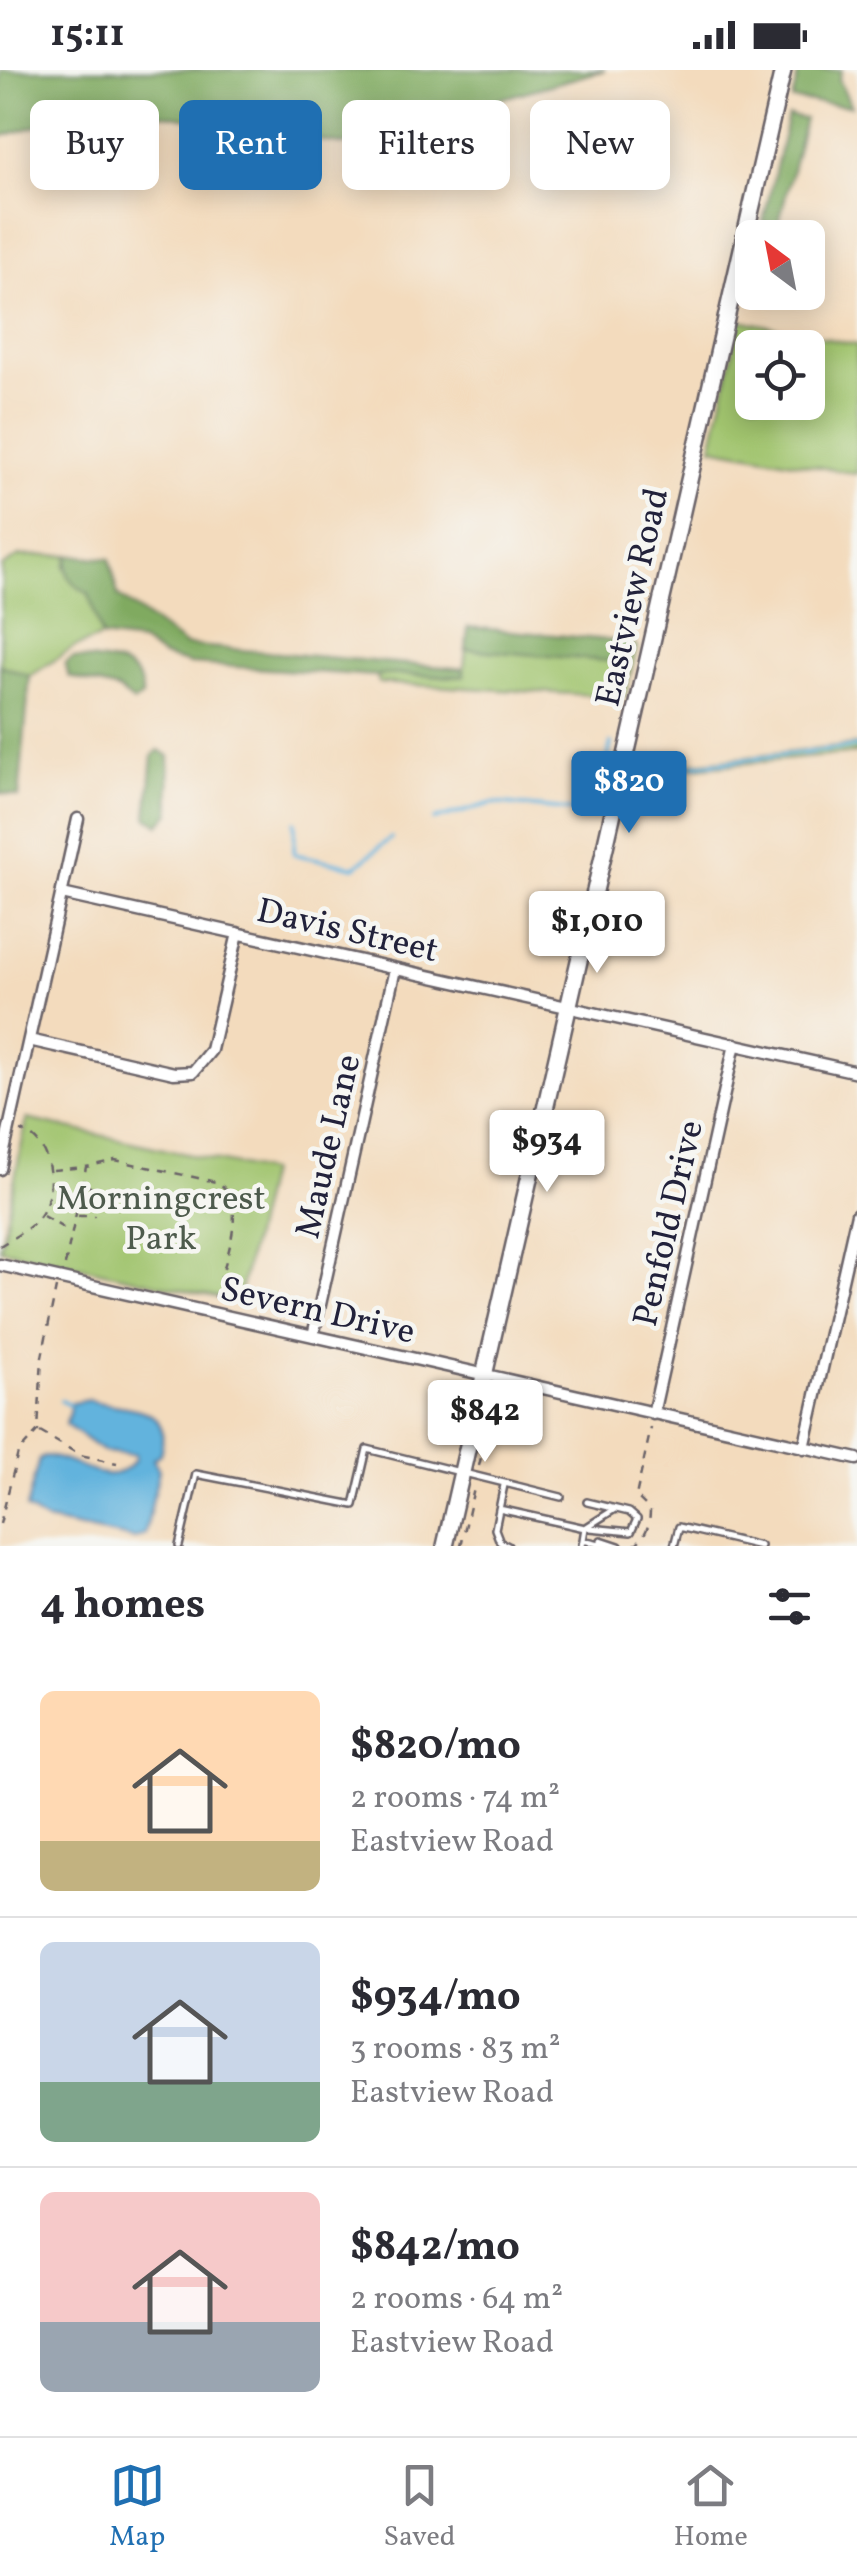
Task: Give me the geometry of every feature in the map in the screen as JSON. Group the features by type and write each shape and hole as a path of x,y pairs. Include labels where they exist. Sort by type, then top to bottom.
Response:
{"street":[{"name":"Eastview Road","path":"444,1546 783,70"},
{"path":"0,1169 78,819"},
{"name":"Davis Street","path":"62,894 857,1072"},
{"path":"29,1040 174,1073 193,1072 211,1050 238,933"},
{"name":"Maude Lane","path":"312,1336 395,968"},
{"name":"Penfold Drive","path":"653,1414 735,1044"},
{"path":"804,1448 857,1214"},
{"name":"Severn Drive","path":"0,1265 857,1459"}],"lane":[{"path":"179,1546 196,1474 354,1505 367,1449 561,1496"},
{"path":"504,1485 497,1537 508,1546"},
{"path":"499,1508 624,1534 635,1529 634,1514 587,1502"},
{"path":"582,1543 588,1528 616,1509"},
{"path":"674,1546 678,1527 732,1543 760,1546"},
{"path":"582,1543 609,1539 619,1546"},
{"path":"598,1540 608,1546"}],"path":[{"path":"0,1246 41,1215 50,1171 36,1140 21,1132"},
{"path":"50,1171 121,1162 216,1182 228,1191 234,1216 215,1298"},
{"path":"65,1264 86,1167"},
{"path":"84,1184 100,1192"},
{"path":"41,1215 72,1233"},
{"path":"77,1216 95,1216"},
{"path":"0,1524 18,1453 38,1431 42,1357 56,1288"},
{"path":"639,1486 652,1428"},
{"path":"38,1431 80,1455 117,1463"}],"green space":[{"path":"0,70 605,70 496,100 342,100 342,144 322,141 322,100 179,100 179,117 159,114 159,100 30,100 30,128 0,137"},
{"path":"799,70 842,70 839,79 851,106 792,100"},
{"path":"788,116 805,119 780,220 763,220"},
{"path":"740,320 787,330 738,330"},
{"path":"825,338 857,345 857,474 712,447 735,343 735,420 825,420"},
{"path":"69,555 65,567 89,594 102,637 75,647 30,676 0,665 2,567 19,556"},
{"path":"69,555 110,559 118,596 185,645 464,669 464,676 377,676 190,664 162,656 141,642 102,637 89,594 73,583 68,574"},
{"path":"468,627 630,642 628,658 620,662 466,649"},
{"path":"630,642 637,647 625,697 379,683 377,676 463,676 466,649 628,658"},
{"path":"73,658 108,661 128,668 141,684 142,697 134,702 118,690 69,677 65,664"},
{"path":"0,665 30,676 19,797 0,793"},
{"path":"857,745 857,753 672,770 677,765"},
{"path":"159,750 169,756 170,813 159,825 147,817 153,755"},
{"name":"Morningcrest Park","path":"27,1119 268,1172 238,1302 0,1249"}],"water":[{"path":"89,1400 144,1411 160,1425 160,1454 153,1459 159,1470 145,1535 134,1539 46,1521 26,1509 39,1459 45,1456 103,1474 125,1470 135,1460 135,1455 104,1452 66,1425 71,1403"}],"waterway":[{"path":"434,820 493,803 596,813 611,743"},
{"path":"660,769 857,747"},
{"path":"295,822 294,854 355,867 391,838"},
{"path":"61,1401 69,1405"}]}
